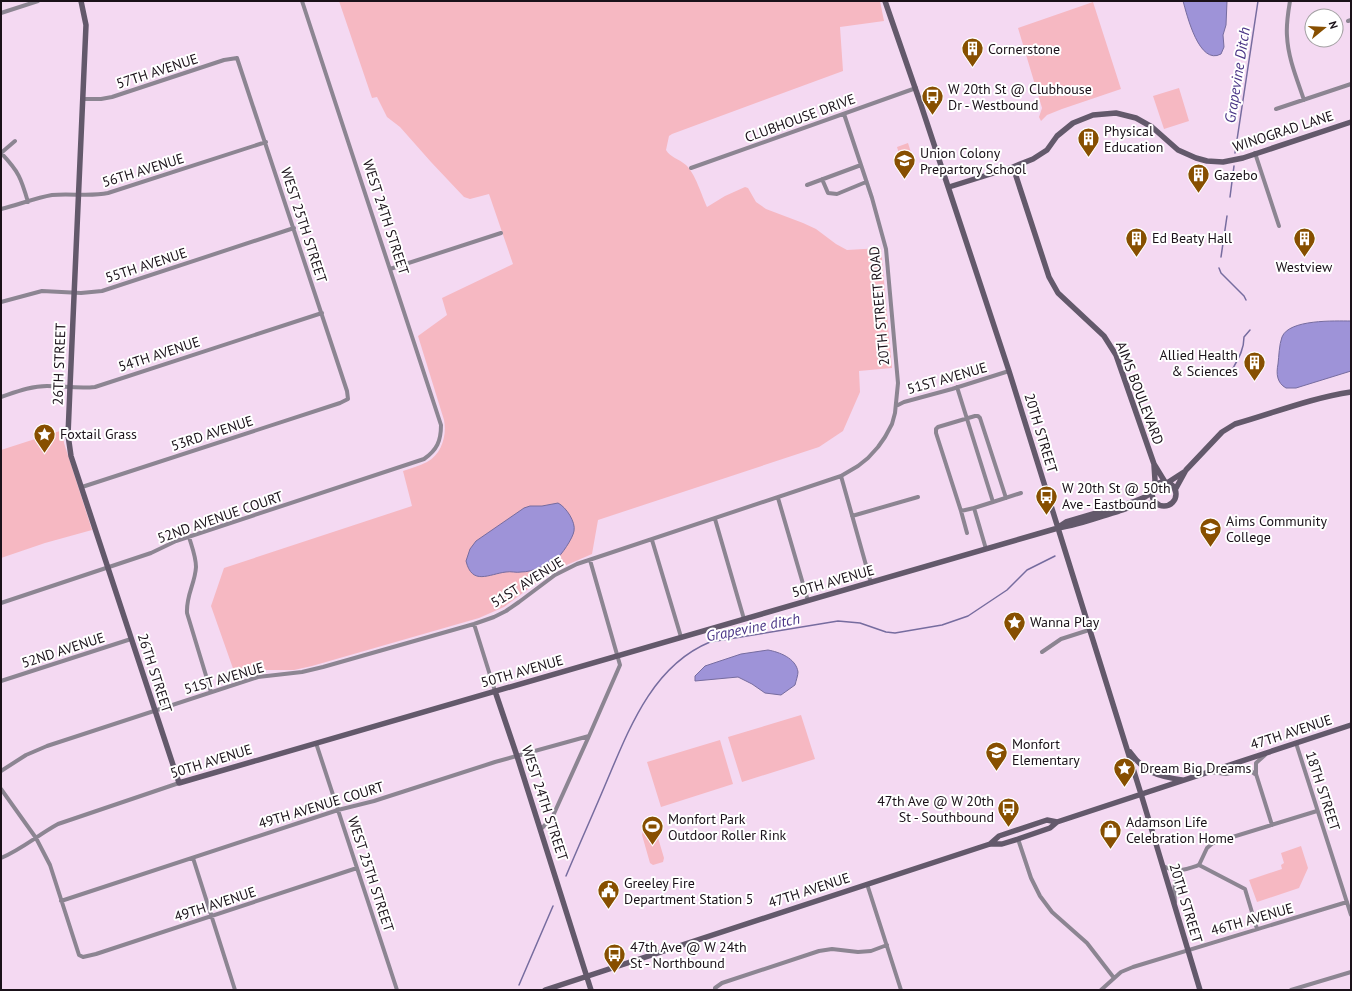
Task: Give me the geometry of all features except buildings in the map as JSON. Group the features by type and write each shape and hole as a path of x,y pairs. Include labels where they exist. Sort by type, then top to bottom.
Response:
{"street":[{"path":"1,13 38,1"},
{"name":"26TH STREET","path":"81,1 86,25 70,387 69,442 71,456 179,783"},
{"name":"WEST 24TH STREET","path":"302,1 441,426 439,442"},
{"name":"20TH STREET","path":"885,1 916,88 1009,371 1127,748 1200,990"},
{"path":"1290,1 1287,21 1289,52 1304,100"},
{"name":"57TH AVENUE","path":"83,99 101,99 112,97 224,60 237,58"},
{"name":"WEST 25TH STREET","path":"237,58 322,314 347,391 348,399"},
{"path":"1276,109 1351,84"},
{"name":"CLUBHOUSE DRIVE","path":"690,168 916,88"},
{"name":"WINOGRAD LANE","path":"1013,167 1037,157 1047,150 1057,136 1073,123 1093,115 1106,113 1122,114 1136,118 1152,127 1178,150 1207,161 1223,162 1243,158 1351,122"},
{"name":"20TH STREET ROAD","path":"844,114 884,237 898,383 896,406"},
{"path":"15,141 1,153 14,167 21,178 28,202"},
{"name":"56TH AVENUE","path":"1,209 51,196 92,196 108,193 266,142"},
{"path":"1255,153 1279,226"},
{"path":"807,185 861,165"},
{"path":"949,187 1013,167"},
{"name":"AIMS BOULEVARD","path":"1013,167 1049,277 1058,292 1104,336 1111,346 1118,361 1154,464 1166,482"},
{"path":"822,179 828,193 837,194 866,182"},
{"name":"55TH AVENUE","path":"1,302 42,291 74,293 102,291 294,228"},
{"path":"390,269 501,233"},
{"name":"54TH AVENUE","path":"1,397 29,388 48,386 85,388 95,387 322,314"},
{"name":"51ST AVENUE","path":"1,771 26,755 47,746 258,677 302,672 323,667 474,624 506,611 555,575 590,560 840,476 858,466 878,448 892,424 896,406 904,402 1009,371"},
{"path":"957,387 993,502"},
{"path":"1175,490 1186,470 1222,432 1231,426 1306,402 1351,392"},
{"name":"53RD AVENUE","path":"82,487 348,399"},
{"path":"967,533 936,433 936,429 938,427 975,416 980,418 1006,498"},
{"name":"52ND AVENUE COURT","path":"1,603 151,554 176,541 424,459 435,450 439,442"},
{"name":"AIMS BOULEVARD","path":"1152,490 1155,481 1154,464"},
{"path":"1166,482 1175,490 1176,497 1171,504 1164,507 1156,504 1152,499 1152,490 1157,484 1166,482 1186,470"},
{"path":"840,476 871,583"},
{"name":"50TH AVENUE","path":"1058,528 1066,522 1144,498 1152,490"},
{"path":"961,511 1021,493"},
{"path":"852,516 918,497"},
{"path":"778,498 808,601"},
{"name":"50TH AVENUE","path":"1,858 17,851 58,824 179,783 1137,505 1149,503 1156,504"},
{"path":"974,508 986,549"},
{"path":"715,519 744,619"},
{"path":"189,537 195,555 196,567 187,601 187,613 211,692"},
{"path":"652,540 681,637"},
{"path":"541,829 552,818 620,665 590,560"},
{"name":"WEST 24TH STREET","path":"474,624 495,691 518,756 591,990"},
{"path":"1042,652 1060,640 1089,630"},
{"name":"52ND AVENUE","path":"1,682 131,639"},
{"name":"47TH AVENUE","path":"545,990 990,844 1002,844 1018,839 1050,828 1057,822 1351,725"},
{"name":"49TH AVENUE COURT","path":"61,901 338,810 374,801 518,756 589,736"},
{"name":"WEST 25TH STREET","path":"316,742 397,990"},
{"name":"18TH STREET","path":"1296,743 1351,914"},
{"path":"1127,748 1136,761 1150,772 1162,777 1184,780"},
{"path":"1266,753 1256,763 1256,774 1272,825"},
{"path":"1211,772 1226,774 1248,769 1256,774"},
{"path":"1,789 36,838 50,865 61,901"},
{"path":"1177,912 1175,885 1177,875 1182,871 1199,865 1207,848 1213,843 1317,811"},
{"name":"47TH AVENUE","path":"990,844 999,836 1047,820 1057,822"},
{"path":"1018,839 1040,896 1052,912 1087,944 1114,978"},
{"path":"193,858 235,990"},
{"path":"1199,865 1245,889 1257,929"},
{"path":"1163,866 1174,871 1182,871"},
{"name":"49TH AVENUE","path":"61,901 79,955 83,957 211,917 357,868"},
{"path":"867,884 901,990"},
{"name":"46TH AVENUE","path":"1101,990 1114,978 1133,967 1188,949 1347,902"},
{"path":"715,989 722,983 819,951 832,949 864,952 886,945"},
{"path":"1291,990 1351,972"}],"shaded area":[{"path":"339,1 880,1 884,21 840,27 843,71 672,134 669,136 666,150 689,169 707,207 725,196 745,187 748,188 756,202 766,209 816,229 836,244 847,250 881,248 892,368 859,371 860,392 843,431 819,447 598,520 592,554 562,567 544,577 504,607 479,618 312,666 294,670 267,670 236,677 211,606 224,568 412,506 403,471 432,459 440,449 445,432 444,420 418,336 447,315 442,298 513,264 489,194 470,199 464,197 400,127 387,117 377,97 372,98"},
{"path":"1183,1 1227,1 1226,25 1223,35 1224,47 1221,54 1213,56 1206,53 1200,46 1191,27"},
{"path":"1093,2 1121,89 1047,115 1041,121 1039,117 1042,108 1018,28"},
{"path":"1179,88 1189,121 1164,129 1153,96"},
{"path":"908,143 913,159 902,163 897,147"},
{"path":"1351,321 1351,371 1296,388 1286,388 1281,384 1277,375 1277,368 1280,343 1286,331 1293,327 1313,322"},
{"path":"63,430 64,443 92,530 45,543 1,558 1,450"},
{"path":"558,503 570,515 574,531 558,557 544,566 530,571 500,573 482,577 472,574 466,561 470,549 476,541 524,508"},
{"path":"768,650 786,656 791,659 797,667 798,672 795,685 781,695 765,693 738,677 695,681 695,676 705,666 741,654"},
{"path":"801,715 815,759 742,782 728,737"},
{"path":"720,740 733,784 661,807 647,762"},
{"name":"Monfort Park Outdoor Roller Rink","path":"653,829 656,831 664,858 663,862 653,865 650,863 642,835 643,831"},
{"path":"1301,846 1308,868 1299,888 1257,902 1249,880 1282,869 1281,865 1284,863 1281,853"}],"waterway":[{"name":"Grapevine Ditch","path":"1235,153 1258,1"},
{"name":"Grapevine ditch","path":"1230,197 1234,166"},
{"name":"Grapevine ditch","path":"1221,257 1227,216"},
{"name":"Grapevine ditch","path":"1219,268 1221,273 1244,296 1246,300"},
{"name":"Grapevine ditch","path":"1232,370 1242,350 1244,337 1250,330"},
{"name":"Grapevine ditch","path":"566,876 624,742 645,701 658,683 673,667 690,653 710,642 838,621 860,623 886,632 895,633 942,625 968,616 1007,590 1027,570 1055,556"},
{"name":"Grapevine ditch","path":"519,985 553,906"}],"place":[{"name":"Cornerstone","path":"972,68"},
{"name":"W 20th St @ Clubhouse Dr - Westbound","path":"933,116"},
{"name":"Physical Education","path":"1089,158"},
{"name":"Union Colony Prepartory School","path":"904,180"},
{"name":"Gazebo","path":"1198,194"},
{"name":"Ed Beaty Hall","path":"1137,258"},
{"name":"Westview","path":"1304,258"},
{"name":"Allied Health & Sciences","path":"1254,382"},
{"name":"Foxtail Grass","path":"45,454"},
{"name":"W 20th St @ 50th Ave - Eastbound","path":"1046,516"},
{"name":"Aims Community College","path":"1211,548"},
{"name":"Wanna Play","path":"1014,642"},
{"name":"Monfort Elementary","path":"996,772"},
{"name":"Dream Big Dreams","path":"1124,788"},
{"name":"47th Ave @ W 20th St - Southbound","path":"1009,828"},
{"name":"Monfort Park Outdoor Roller Rink","path":"653,846"},
{"name":"Adamson Life Celebration Home","path":"1110,850"},
{"name":"Greeley Fire Department Station 5","path":"609,910"},
{"name":"47th Ave @ W 24th St - Northbound","path":"615,974"}]}
